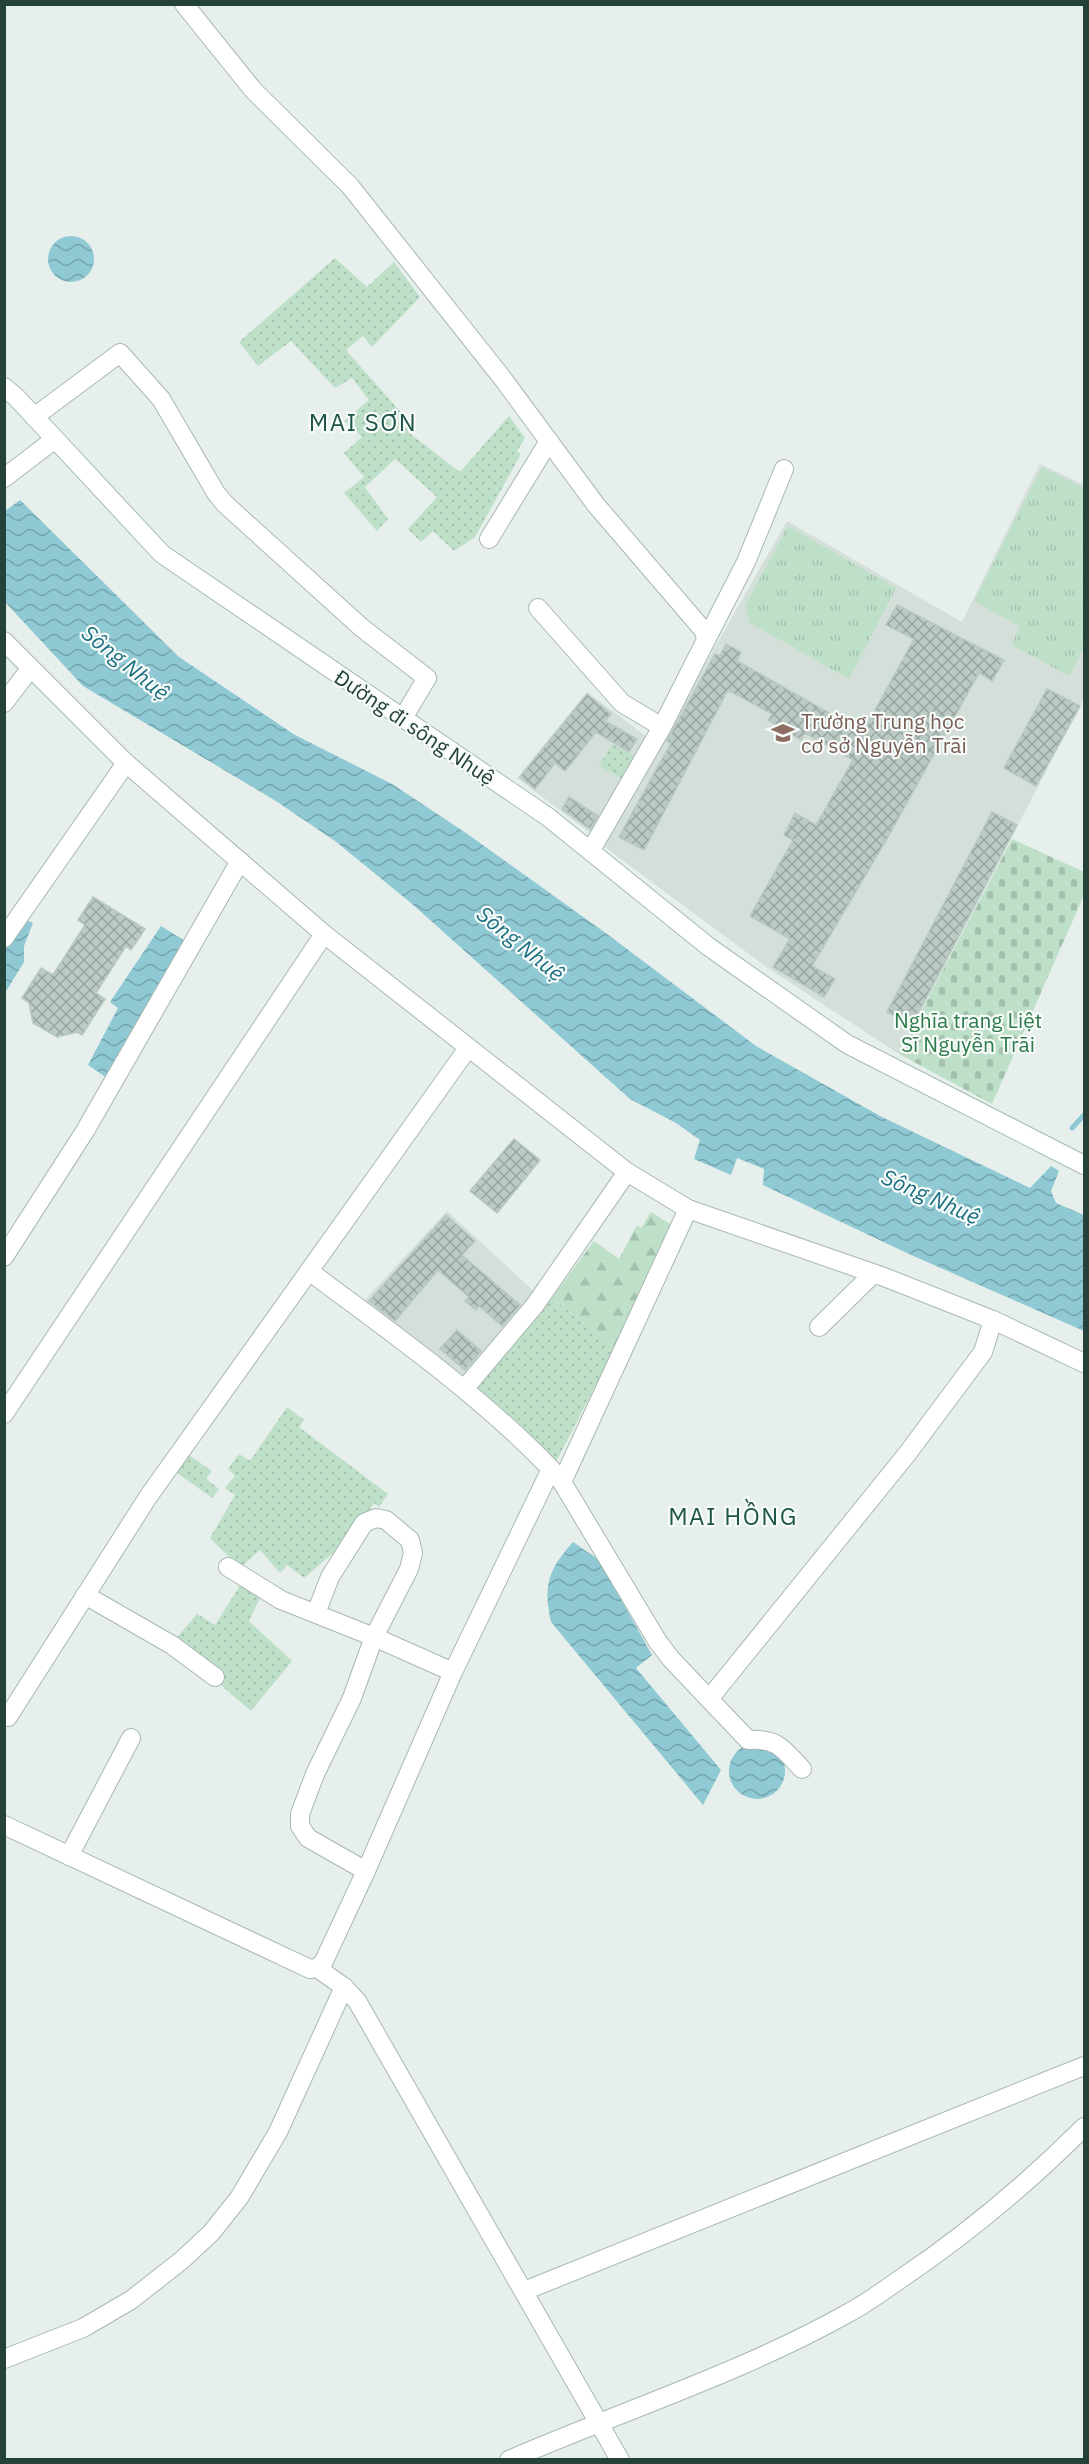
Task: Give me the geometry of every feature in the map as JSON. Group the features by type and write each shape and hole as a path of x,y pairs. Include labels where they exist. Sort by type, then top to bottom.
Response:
{"street":[{"path":"184,4 254,91 350,186 503,379 596,505 701,625 706,640"},
{"path":"34,417 120,353 161,399 216,493 225,504 362,628 428,678 403,718"},
{"name":"Đường đi sông Nhuệ","path":"4,387 162,554 549,818 709,948 847,1044 1084,1165"},
{"path":"4,477 55,439"},
{"path":"489,539 549,441"},
{"path":"591,850 662,727 746,562 784,469"},
{"path":"538,608 622,703 662,727"},
{"path":"4,641 126,763 324,934 627,1172 688,1209 873,1274 993,1320 1084,1363"},
{"path":"4,703 30,669"},
{"path":"4,938 126,763"},
{"path":"4,1257 85,1131 240,861"},
{"path":"4,1414 324,934"},
{"path":"6,1719 148,1497 468,1048"},
{"path":"465,1388 536,1305 627,1172"},
{"path":"4,1825 310,1969 317,1968 323,1963 453,1672 556,1475 688,1209"},
{"path":"309,1271 465,1388 514,1430 556,1475 657,1642 671,1659 748,1740 771,1741 781,1746 802,1769"},
{"path":"819,1327 873,1274"},
{"path":"709,1699 914,1444 983,1352 993,1320"},
{"path":"316,1613 330,1577 364,1523 376,1518 386,1520 410,1540 413,1553 409,1569 374,1637 352,1698 315,1774 300,1814 300,1826 308,1838 366,1871"},
{"path":"228,1567 281,1600 453,1672"},
{"path":"85,1595 172,1645 215,1677"},
{"path":"69,1856 131,1738"},
{"path":"317,1968 344,1987 357,2001 620,2460"},
{"path":"4,2359 83,2328 131,2300 212,2233 239,2198 278,2132 344,1987"},
{"path":"524,2291 1084,2066"},
{"path":"509,2460 598,2421 744,2364 851,2312 952,2245 1047,2164 1084,2127"}],"shaded area":[{"path":"1040,464 1084,485 1084,698 899,1054 769,969 602,845 787,521 962,622"},
{"path":"587,692 647,737 593,835 517,778"},
{"path":"447,1211 536,1293 464,1383 362,1303"}],"green space":[{"path":"335,258 367,287 394,262 420,297 372,347 363,336 346,350 412,425 408,432 460,472 509,416 525,438 517,451 521,454 475,537 454,551 433,531 421,542 408,529 437,497 395,459 365,487 388,519 377,531 344,493 364,477 344,453 362,437 344,421 369,400 352,378 335,388 291,341 258,366 239,342"},
{"path":"1042,467 1084,488 1084,647 1070,676 1011,645 1020,627 974,601"},
{"path":"788,526 896,588 849,679 750,623 745,606"},
{"path":"612,744 634,756 621,778 599,766"},
{"name":"Nghĩa trang Liệt Sĩ Nguyễn Trãi","path":"1012,839 1084,872 1084,895 992,1104 899,1054"},
{"path":"651,1212 675,1227 615,1348 552,1298 594,1241 619,1259 637,1225 641,1228"},
{"path":"552,1298 615,1348 555,1464 473,1389"},
{"path":"287,1407 304,1420 299,1427 388,1494 379,1507 374,1503 347,1541 304,1578 287,1565 280,1573 260,1550 240,1568 210,1538 235,1495 225,1488 235,1476 228,1469 239,1454 250,1461"},
{"path":"186,1453 212,1471 206,1479 219,1489 212,1498 173,1470"},
{"path":"241,1584 262,1594 249,1621 292,1661 251,1711 172,1643 197,1614 215,1625"}],"water":[{"path":"71,236 80,237 88,242 93,250 93,268 88,276 80,281 71,282 62,281 54,276 49,268 48,259 49,250 54,242 62,237"},
{"name":"Sông Nhuệ","path":"20,500 179,657 295,735 392,784 466,833 607,934 756,1046 880,1116 1030,1188 1051,1166 1059,1171 1051,1191 1056,1203 1084,1215 1084,1331 909,1254 763,1185 764,1169 737,1158 731,1175 694,1159 700,1140 676,1123 630,1099 411,903 335,841 276,801 83,686 5,602 5,511"},
{"path":"21,918 33,923 24,946 24,962 5,993 5,943"},
{"path":"161,926 185,941 107,1078 88,1065 118,1008 110,1002"},
{"path":"573,1542 599,1560 652,1655 636,1668 721,1770 703,1805 551,1622 548,1598 550,1579 558,1561"},
{"path":"757,1743 768,1745 777,1751 783,1760 785,1771 783,1782 777,1791 768,1797 757,1799 746,1797 737,1791 731,1782 729,1771 731,1760 737,1751 746,1745"}],"building":[{"path":"897,605 1004,660 992,681 979,673 888,837 812,966 835,979 824,997 773,967 790,939 750,916 793,840 784,835 795,813 816,825 853,760 805,733 801,740 768,720 772,714 728,690 644,850 619,837 671,743 667,741 715,654 720,656 726,644 741,652 737,661 863,732 914,639 886,625"},
{"path":"1047,689 1080,706 1036,786 1004,768"},
{"path":"587,694 611,714 605,721 637,739 629,752 596,732 565,771 555,763 535,789 520,777"},
{"path":"569,797 598,816 590,829 562,809"},
{"path":"992,812 1017,825 912,1025 887,1012"},
{"path":"93,897 145,929 131,950 126,946 96,993 105,999 82,1035 77,1032 57,1037 33,1023 29,1003 22,998 41,968 53,975 85,925 78,920"},
{"path":"514,1139 540,1160 497,1213 470,1191"},
{"path":"446,1215 475,1241 462,1255 520,1305 502,1326 479,1306 476,1310 465,1301 469,1297 438,1270 395,1321 369,1301"},
{"path":"457,1330 481,1351 465,1370 440,1349"}],"waterway":[{"path":"1072,1128 1084,1115"}],"place":[{"name":"Trường Trung học cơ sở Nguyễn Trãi","path":"783,733"}],"district":[{"name":"MAI SƠN","path":"363,422"},
{"name":"MAI HỒNG","path":"733,1516"}]}
